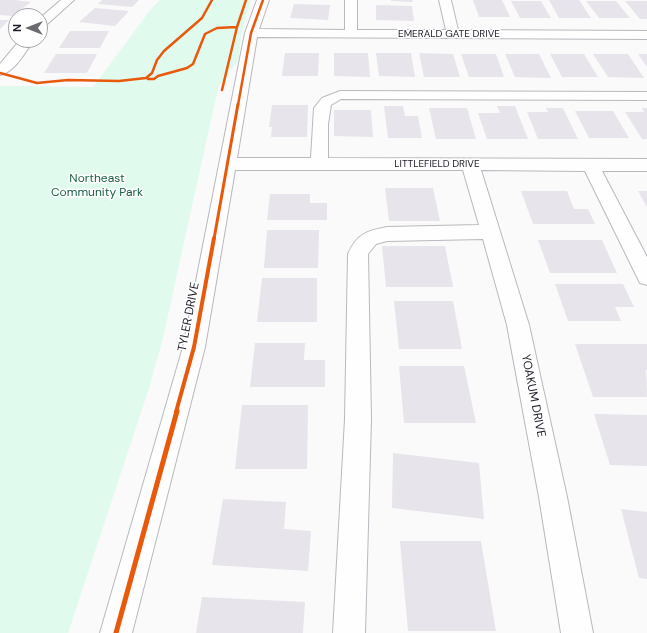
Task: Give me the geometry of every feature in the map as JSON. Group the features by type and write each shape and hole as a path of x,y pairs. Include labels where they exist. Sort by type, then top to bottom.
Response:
{"street":[{"path":"48,17 68,0"},
{"name":"TYLER DRIVE","path":"116,633 194,347 251,33 263,0"},
{"path":"351,0 351,34"},
{"path":"445,0 453,34"},
{"name":"EMERALD GATE DRIVE","path":"251,33 647,35"},
{"path":"0,71 11,61 21,48"},
{"path":"319,164 321,113 323,105 333,97 340,95 647,96"},
{"name":"LITTLEFIELD DRIVE","path":"227,164 647,165"},
{"name":"YOAKUM DRIVE","path":"470,164 518,325 553,497 577,633"},
{"path":"591,166 647,277"},
{"path":"349,633 358,419 358,254 361,245 371,237 388,234 490,232"}],"green space":[{"name":"Northeast Community Park","path":"160,0 251,0 242,32 238,61 218,88 163,338 149,388 68,633 0,633 0,86 93,87 151,9"}],"building":[{"path":"0,0 31,2 23,8 8,8 8,16 0,15"},
{"path":"102,0 139,0 132,7 98,4"},
{"path":"391,0 413,0 412,2"},
{"path":"473,0 502,0 510,17 479,17"},
{"path":"549,0 579,0 591,18 559,18"},
{"path":"511,1 541,1 551,18 520,18"},
{"path":"586,1 616,1 630,18 599,18"},
{"path":"625,1 647,1 647,19 640,19"},
{"path":"294,4 330,5 328,20 290,18"},
{"path":"376,5 412,6 414,21 376,20"},
{"path":"95,8 129,11 115,26 79,22"},
{"path":"0,20 8,20 8,21 0,29"},
{"path":"70,31 109,31 100,48 59,48"},
{"path":"285,53 319,53 318,76 282,76"},
{"path":"334,53 368,53 370,77 334,76"},
{"path":"376,53 411,53 415,77 379,76"},
{"path":"419,53 453,54 460,77 424,77"},
{"path":"56,54 97,54 87,73 44,73"},
{"path":"461,54 496,54 504,77 469,77"},
{"path":"505,54 539,54 551,78 515,77"},
{"path":"550,54 584,54 598,77 562,77"},
{"path":"593,54 628,54 644,78 608,77"},
{"path":"638,54 647,54 647,67"},
{"path":"272,105 308,105 307,137 271,137 272,127 269,127"},
{"path":"384,106 403,106 405,116 418,116 422,138 388,138"},
{"path":"497,106 515,106 528,139 487,139 478,113 500,113"},
{"path":"429,108 467,108 476,139 436,139"},
{"path":"546,108 563,108 578,139 538,139 527,112 548,112"},
{"path":"642,108 647,108 647,139 642,139 625,112 644,112"},
{"path":"334,110 371,110 373,137 334,136"},
{"path":"575,111 613,111 629,138 589,138"},
{"path":"385,188 433,188 440,221 389,221"},
{"path":"521,191 567,191 574,209 588,209 595,224 533,224"},
{"path":"638,191 647,191 647,207"},
{"path":"270,194 310,194 310,203 327,203 327,220 267,220"},
{"path":"267,230 319,230 318,268 264,268"},
{"path":"538,240 602,240 617,273 550,273"},
{"path":"382,246 445,246 453,287 386,287"},
{"path":"262,278 317,278 317,322 257,322"},
{"path":"555,284 623,284 634,307 615,307 621,321 568,321"},
{"path":"394,301 453,301 462,349 399,349"},
{"path":"255,343 305,343 304,360 325,360 325,387 250,387"},
{"path":"575,344 647,344 647,397 593,397"},
{"path":"399,366 464,366 476,423 404,423"},
{"path":"242,405 308,405 307,469 235,469"},
{"path":"594,414 647,415 647,466 610,465"},
{"path":"393,453 479,463 484,519 392,508"},
{"path":"223,499 286,502 284,529 311,531 308,571 212,565"},
{"path":"621,509 647,512 647,579 639,578"},
{"path":"400,541 481,541 496,631 408,631"},
{"path":"202,597 305,602 303,633 196,633"}],"cycle path":[{"path":"0,73 37,83 68,80 119,81 146,78 152,73 157,60 164,51 202,18 212,0"},
{"path":"222,90 237,27 246,0"},
{"path":"116,633 194,347 251,33 263,0"},
{"path":"148,79 154,79 158,76 187,68 193,64 205,34 217,28 237,27"}]}
